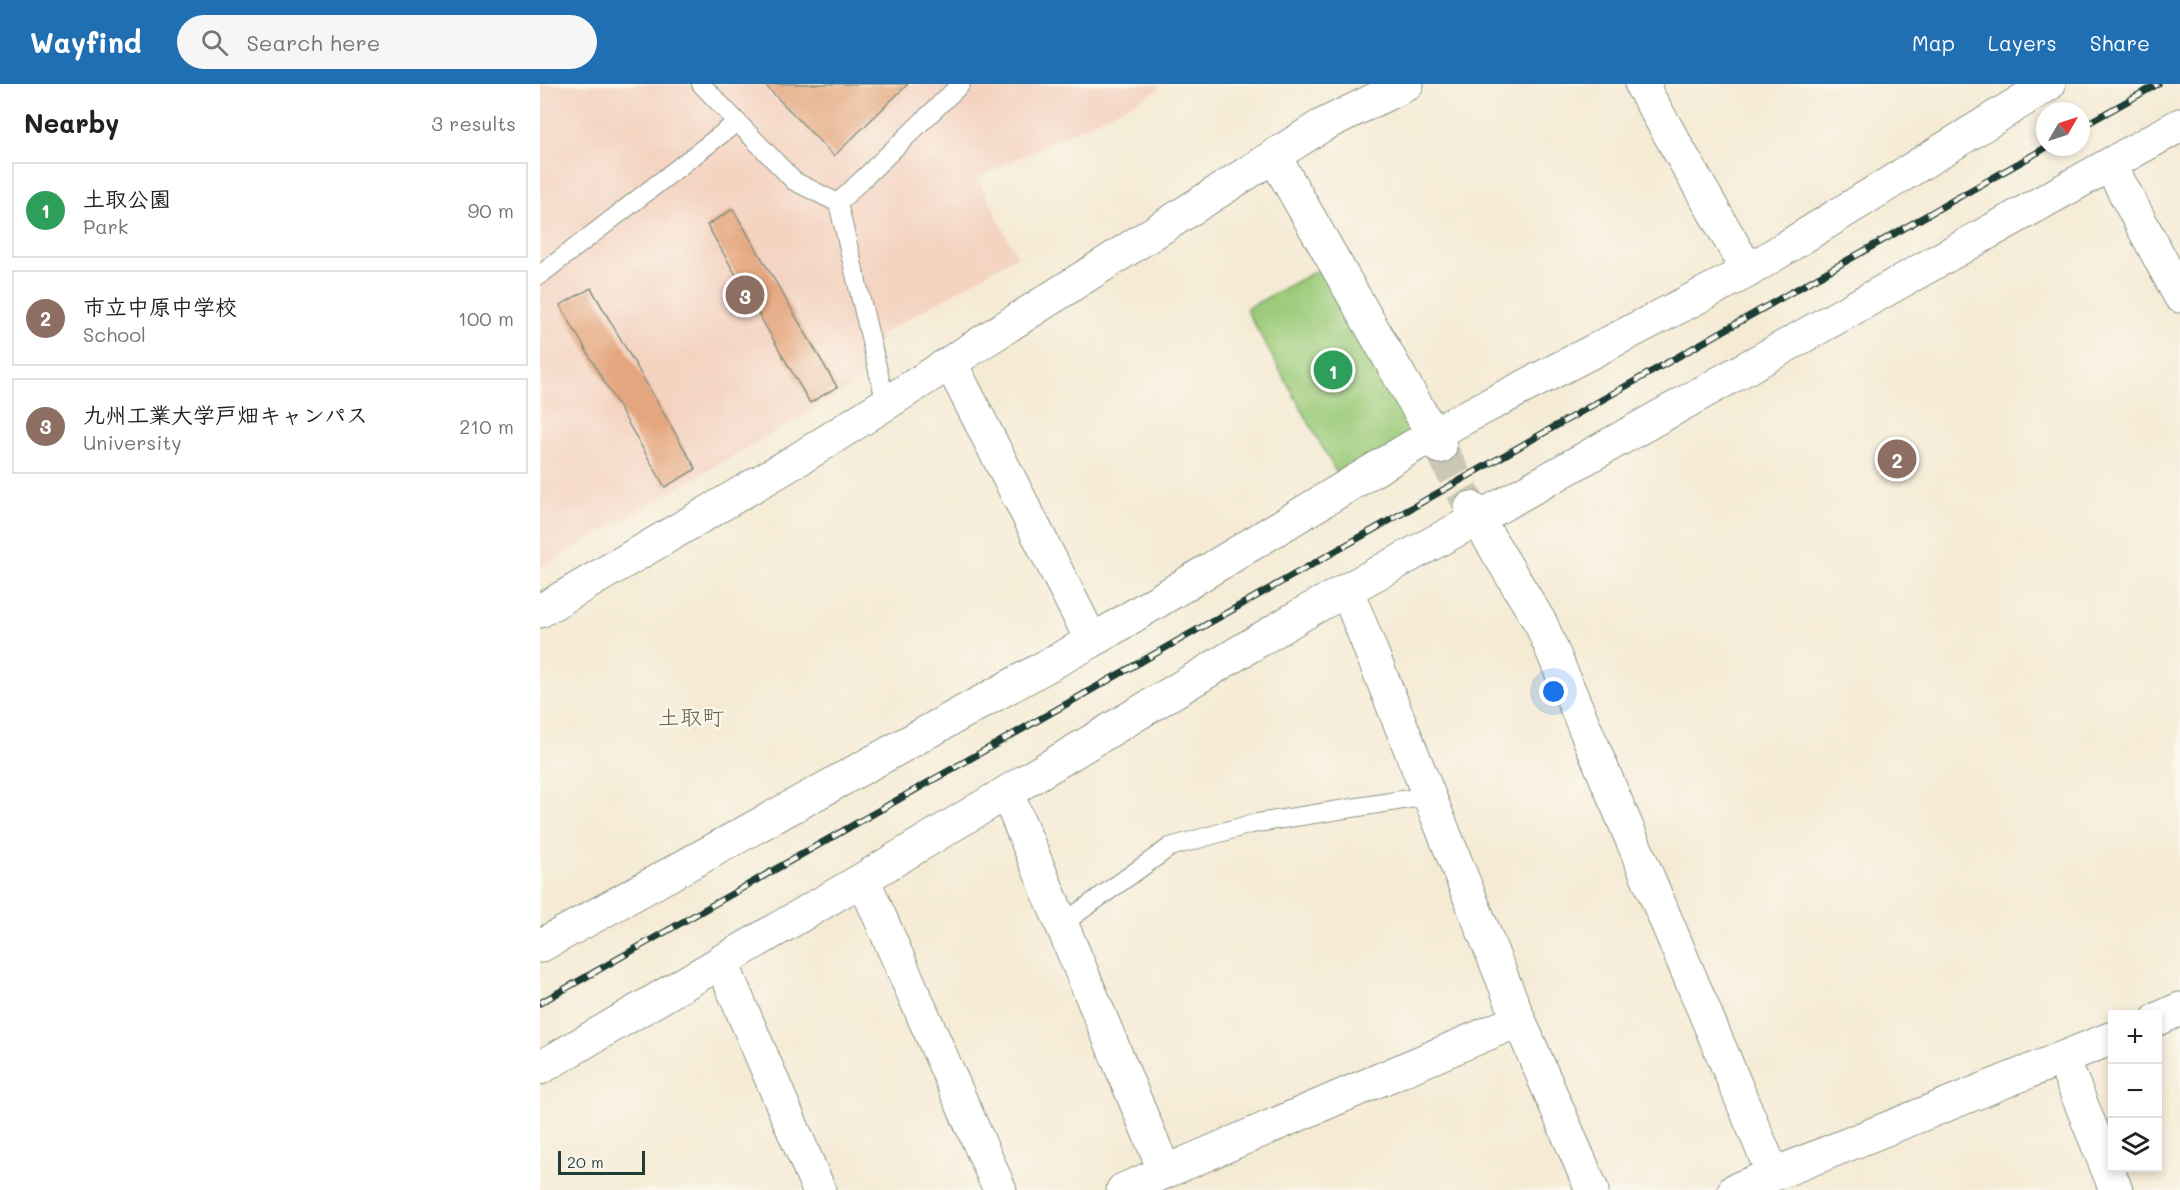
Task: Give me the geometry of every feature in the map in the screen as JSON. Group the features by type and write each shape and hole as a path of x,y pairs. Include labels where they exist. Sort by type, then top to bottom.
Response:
{"street":[{"path":"540,611 799,459 1322,126 1407,84"},
{"path":"1646,84 1642,86 1748,272"},
{"path":"540,946 1092,641 1436,440 1748,272 2049,84"},
{"path":"540,1068 863,879 1474,514 2180,125"},
{"path":"1274,156 1436,440"},
{"path":"2110,165 2180,296"},
{"path":"951,364 1092,641"},
{"path":"1474,514 1540,624 1773,1174"},
{"path":"1347,591 1519,1020 1592,1190"},
{"path":"1007,792 1164,1172"},
{"path":"863,879 1000,1190"},
{"path":"721,961 819,1190"},
{"path":"2162,1017 2180,1010"},
{"path":"1123,1190 1519,1020"},
{"path":"1735,1190 2108,1040"},
{"path":"2062,1059 2116,1190"}],"lane":[{"path":"701,84 794,181 838,203"},
{"path":"838,203 961,84"},
{"path":"540,275 737,122"},
{"path":"838,203 886,404"},
{"path":"1062,924 1170,847 1251,824 1428,796"}],"shaded area":[{"path":"540,84 1157,84 1159,90 978,178 1017,256 882,334 859,383 540,568"}],"green space":[{"path":"1327,265 1422,432 1340,479 1246,309"}],"building":[{"path":"764,84 908,84 834,156"},
{"path":"733,209 837,387 810,403 707,225"},
{"path":"591,288 696,469 665,487 560,305"}],"tunnel":[{"path":"1440,447 1471,508"}],"railway":[{"path":"2090,122 2158,84"},
{"path":"540,1003 2036,153"}],"place":[{"name":"九州工業大学戸畑キャンパス","path":"745,295"},
{"name":"土取公園","path":"1333,370"},
{"name":"市立中原中学校","path":"1897,459"}],"district":[{"name":"土取町","path":"691,716"}]}
